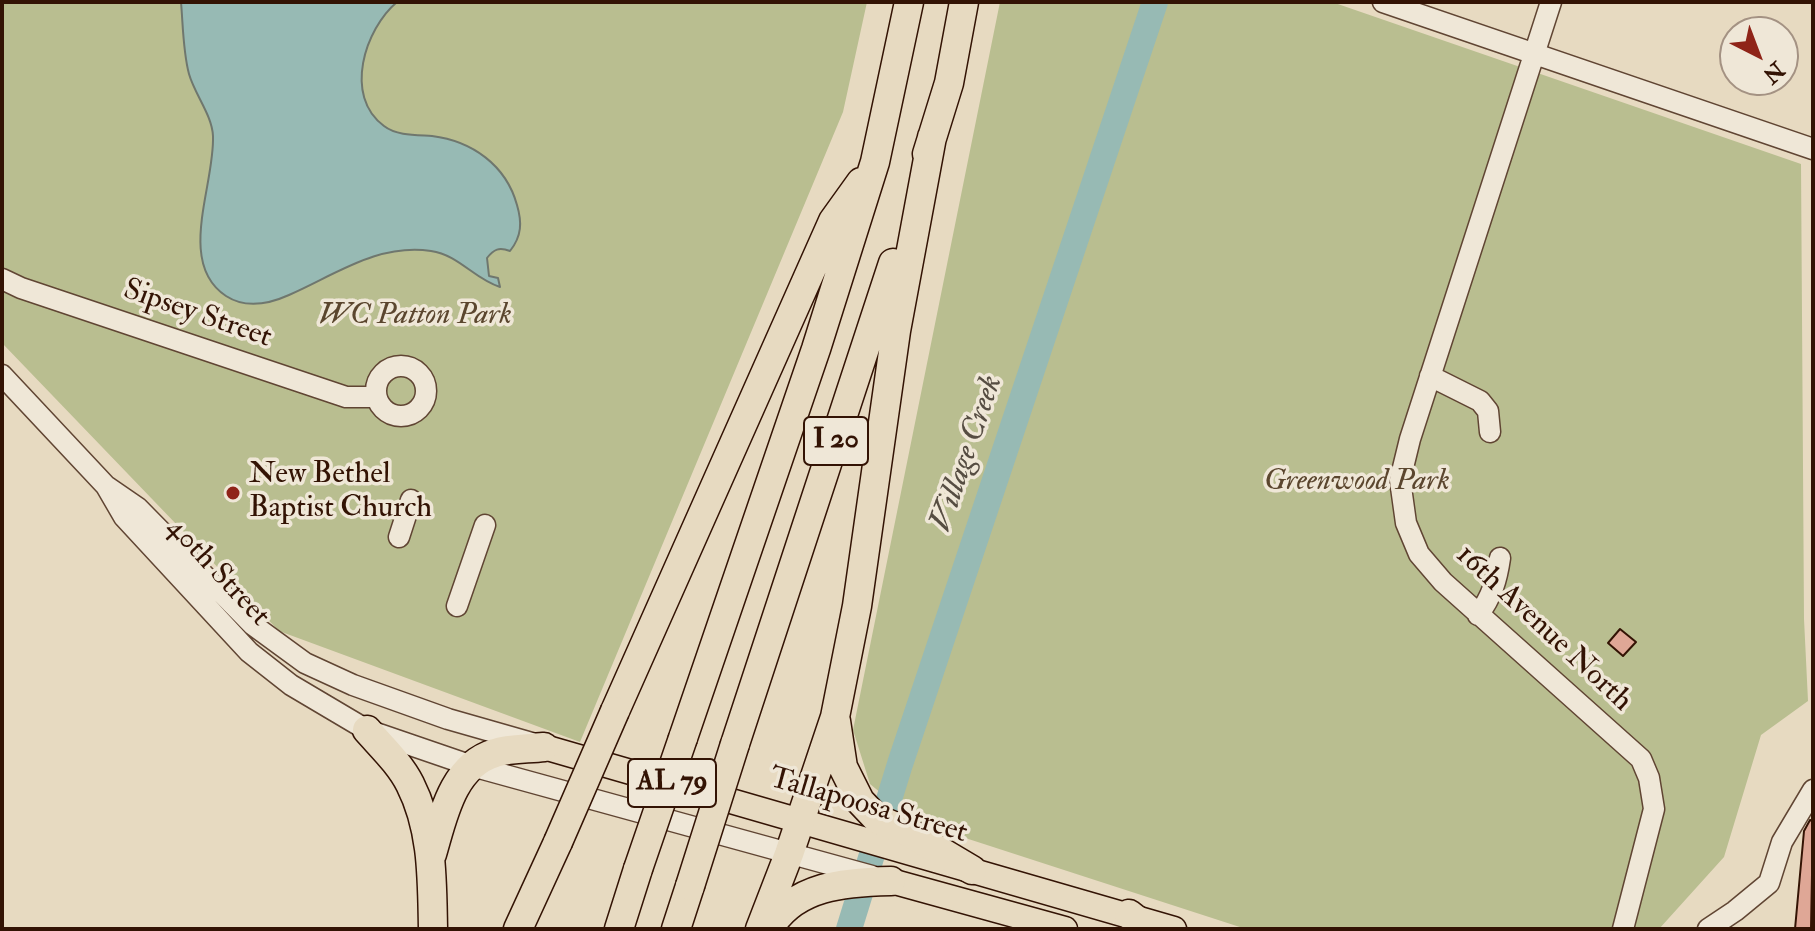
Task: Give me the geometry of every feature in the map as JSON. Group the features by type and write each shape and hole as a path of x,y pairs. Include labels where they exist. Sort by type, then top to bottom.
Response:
{"highway":[{"name":"I 20","path":"619,929 816,349 875,162 909,2"},
{"name":"I 20","path":"676,929 862,364 949,83 964,2"},
{"path":"760,929 835,717 857,606 896,331 932,137"},
{"path":"518,929 833,221 875,162"},
{"path":"835,717 843,767 860,801 904,841 972,870"},
{"path":"367,730 410,783 432,855 433,929"},
{"path":"432,855 450,796 472,766 493,753 544,747"},
{"path":"769,929 786,908 845,876 891,881"}],"main road":[{"name":"Tallapoosa Street","path":"544,747 853,835 904,841"},
{"name":"Tallapoosa Street","path":"972,870 1138,922 1174,929"},
{"path":"891,881 1065,929"}],"street":[{"path":"1383,2 1813,149"},
{"name":"16th Avenue North","path":"1551,2 1410,439 1400,480 1406,523 1419,554 1443,582 1641,759 1649,778 1654,809 1623,929"},
{"name":"Sipsey Street","path":"2,279 346,397 376,397"},
{"path":"2,375 106,486"},
{"path":"1430,376 1480,401 1488,411 1490,432"},
{"name":"40th Street","path":"106,486 138,508 253,625 305,663 353,685 448,719 544,747"},
{"name":"40th Street","path":"106,486 124,517 249,652 291,685 367,730 472,766 789,854"},
{"path":"399,537 411,500"},
{"path":"457,606 485,525"},
{"path":"1478,615 1488,603 1497,581 1500,558"},
{"path":"1708,929 1769,883 1782,842 1813,790"},
{"name":"AL 79","path":"789,854 845,876"}],"green space":[{"name":"WC Patton Park","path":"2,2 867,2 843,112 580,742 279,631 2,343"},
{"name":"Greenwood Park","path":"1000,2 1332,2 1801,164 1804,619 1808,701 1761,735 1724,857 1659,929 1246,929 916,822 870,784 853,730"}],"water":[{"path":"181,2 397,2 386,14 368,45 363,63 364,98 371,113 389,129 461,143 485,157 505,178 517,205 520,223 517,240 510,251 497,250 487,258 489,276 498,278 500,287 441,253 412,250 357,262 274,301 249,304 226,296 211,282 203,264 200,244 213,136 210,120 189,74"}],"building":[{"path":"1620,629 1636,642 1623,656 1608,643"},
{"path":"1810,820 1813,821 1811,929 1795,929 1804,831"}],"waterway":[{"name":"Village Creek","path":"849,929 900,764 1155,2"}],"place":[{"name":"New Bethel Baptist Church","path":"233,493"}]}
